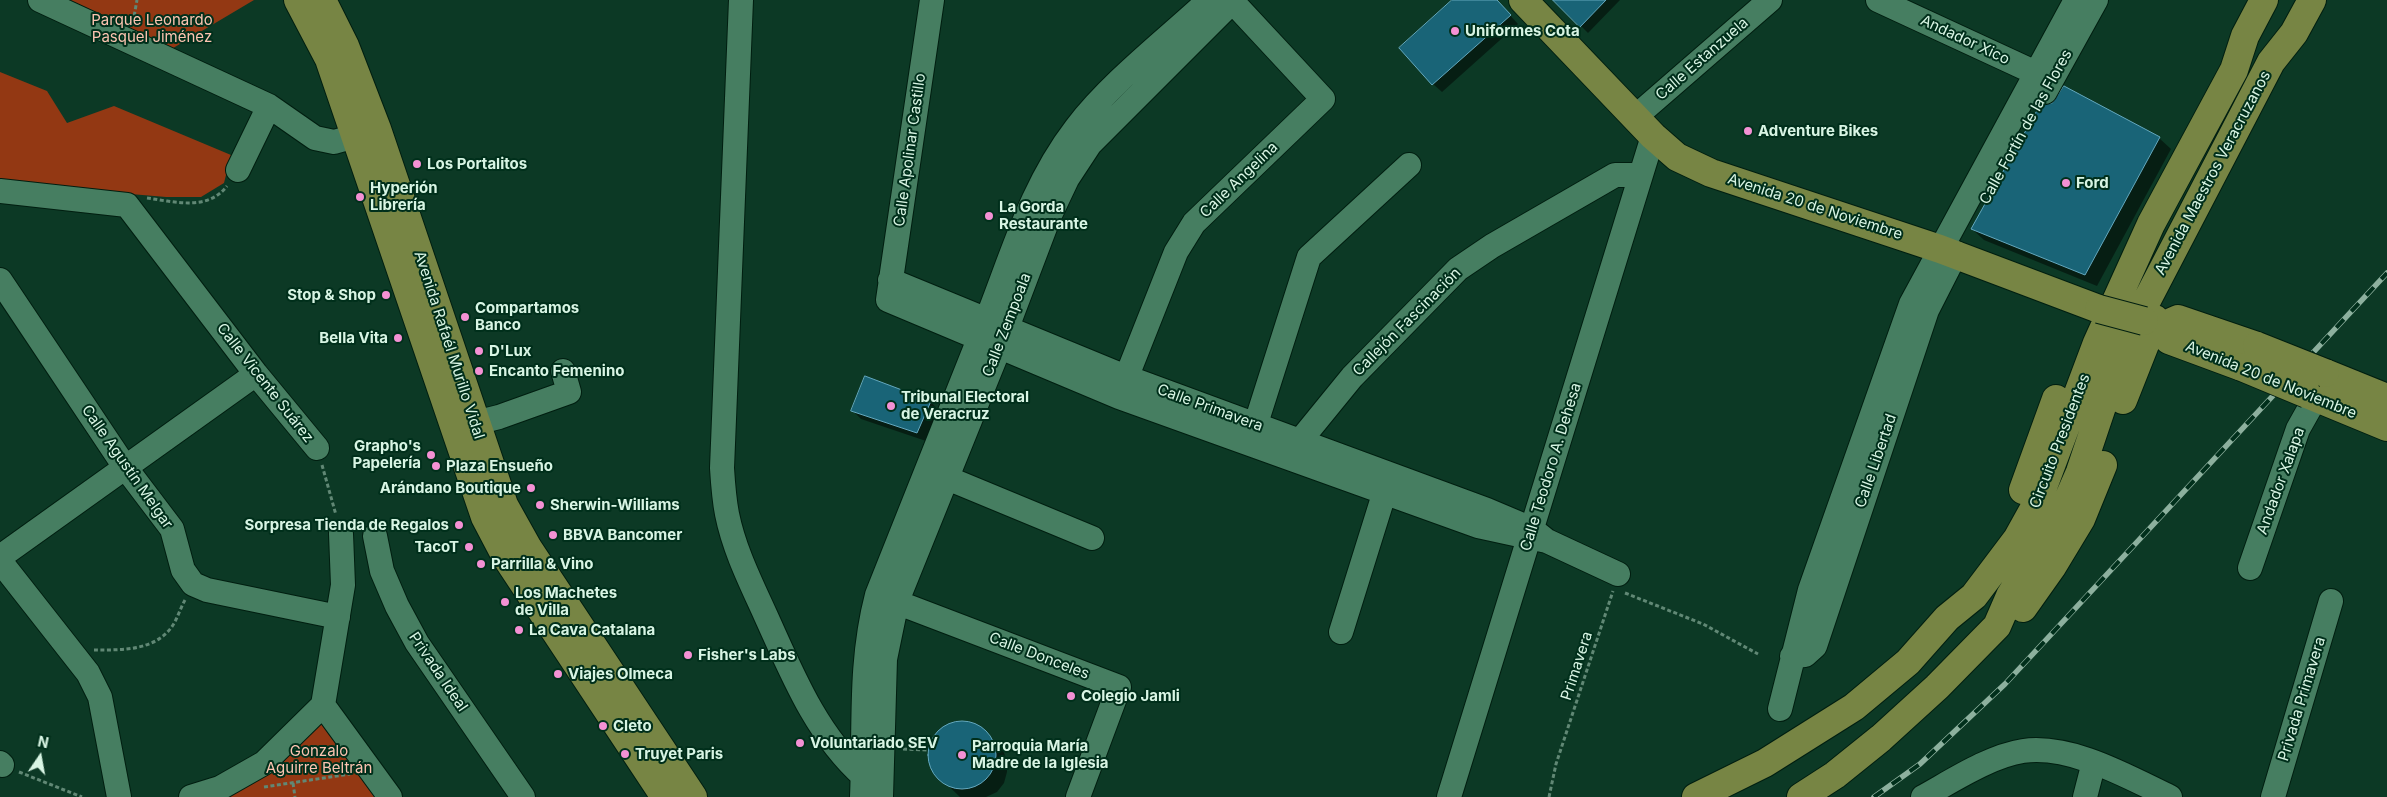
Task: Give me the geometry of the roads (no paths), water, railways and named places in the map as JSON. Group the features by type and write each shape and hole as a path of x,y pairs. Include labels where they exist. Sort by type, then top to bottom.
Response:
{"main road":[{"name":"Avenida Rafaél Murillo Vidal","path":"298,0 367,133 504,505 693,797"},
{"name":"Avenida Rafaél Murillo Vidal","path":"322,0 345,46 367,133 485,516 506,558 656,794"},
{"name":"Avenida 20 de Noviembre","path":"1523,0 1634,118 1677,157 1711,173 1947,252 2097,308 2153,324 2178,319 2249,357 2316,388 2387,427"},
{"name":"Avenida Maestros Veracruzanos","path":"2109,346 2151,224 2234,70 2244,36 2264,0"},
{"name":"Avenida Maestros Veracruzanos","path":"2109,346 2271,62 2294,33 2312,0"},
{"path":"1997,626 2026,606 2081,519 2100,475 2121,404 2153,324 2286,71 2294,33"},
{"path":"1947,618 1964,584 2000,534 2022,493 2080,337 2113,277 2217,63 2244,36"},
{"name":"Circuito Presidentes","path":"1696,797 1765,763 1854,707 1908,662 1947,618 1974,596 2017,538 2037,503 2109,346"},
{"name":"Circuito Presidentes","path":"1801,797 1835,775 1881,738 1937,687 1997,626 2010,596 2063,511 2080,472 2109,346"},
{"name":"Avenida 20 de Noviembre","path":"2316,388 2387,398"}],"street":[{"path":"40,0 269,106 316,138 334,142 367,133"},
{"path":"741,0 722,468 727,514 739,555 796,681 829,741 872,786"},
{"name":"Calle Apolinar Castillo","path":"889,290 932,0"},
{"name":"Calle Zempoala","path":"872,786 865,656 868,629 887,598 947,478 993,332 1029,207 1049,168 1076,128 1100,100 1209,0"},
{"name":"Calle Estanzuela","path":"1634,118 1770,0"},
{"name":"Andador Xico","path":"1878,0 2045,76"},
{"name":"Calle Fortín de las Flores","path":"2045,76 2076,0"},
{"name":"Calle Fortín de las Flores","path":"1947,252 2045,76 2096,0"},
{"name":"Calle Zempoala","path":"872,786 882,748 887,598 993,332 1067,179 1090,144 1233,1"},
{"name":"Calle Angelina","path":"1123,387 1176,252 1194,223 1323,99 1233,1"},
{"path":"238,170 269,106"},
{"name":"Calle Teodoro A. Dehesa","path":"1449,797 1536,536 1653,136"},
{"path":"1252,434 1309,257 1409,165"},
{"name":"Callejón Fascinación","path":"1298,442 1352,377 1458,269 1492,246 1615,175 1641,175"},
{"name":"Calle Vicente Suárez","path":"0,190 128,205 256,374 317,448"},
{"name":"Calle Libertad","path":"1780,709 1810,590 1919,307 1947,252"},
{"name":"Calle Agustín Melgar","path":"0,280 125,467 172,529 183,570 193,584 207,590 338,617"},
{"name":"Calle Primavera","path":"889,290 1123,387 1252,434 1385,490 1478,526 1536,536"},
{"path":"475,423 499,417 569,392 563,371"},
{"path":"0,557 256,374"},
{"name":"Andador Xalapa","path":"2250,568 2298,429 2316,388"},
{"name":"Calle Primavera","path":"1252,434 1298,442 1487,510 1536,536"},
{"path":"947,478 1092,538"},
{"path":"1341,632 1385,490"},
{"path":"191,797 220,788 264,763 323,705 343,585 341,534"},
{"name":"Privada Ideal","path":"375,536 382,571 397,606 417,643 523,797"},
{"path":"1536,536 1616,582"},
{"path":"0,561 88,673 100,697 119,797"},
{"name":"Calle Donceles","path":"887,598 1119,687 1078,797"},
{"name":"Privada Primavera","path":"2273,797 2332,601"},
{"path":"323,705 390,797"},
{"path":"1923,797 1960,776 2000,758 2023,751 2053,752 2094,762 2170,797"},
{"path":"2085,797 2094,762"}],"railway":[{"path":"1874,797 1920,764 2005,684 2387,273"}],"place":[{"name":"Uniformes Cota","path":"1455,31"},
{"name":"Adventure Bikes","path":"1748,131"},
{"name":"Los Portalitos","path":"417,164"},
{"name":"Ford","path":"2066,183"},
{"name":"Hyperión Librería","path":"360,197"},
{"name":"La Gorda Restaurante","path":"989,216"},
{"name":"Stop & Shop","path":"386,295"},
{"name":"Compartamos Banco","path":"465,317"},
{"name":"Bella Vita","path":"398,338"},
{"name":"D'Lux","path":"479,351"},
{"name":"Encanto Femenino","path":"479,371"},
{"name":"Tribunal Electoral de Veracruz","path":"891,406"},
{"name":"Grapho's Papelería","path":"431,455"},
{"name":"Plaza Ensueño","path":"436,466"},
{"name":"Arándano Boutique","path":"531,488"},
{"name":"Sherwin-Williams","path":"540,505"},
{"name":"Sorpresa Tienda de Regalos","path":"459,525"},
{"name":"BBVA Bancomer","path":"553,535"},
{"name":"TacoT","path":"469,547"},
{"name":"Parrilla & Vino","path":"481,564"},
{"name":"Los Machetes de Villa","path":"505,602"},
{"name":"La Cava Catalana","path":"519,630"},
{"name":"Fisher's Labs","path":"688,655"},
{"name":"Viajes Olmeca","path":"558,674"},
{"name":"Colegio Jamli","path":"1071,696"},
{"name":"Cleto","path":"603,726"},
{"name":"Voluntariado SEV","path":"800,743"},
{"name":"Truyet Paris","path":"625,754"},
{"name":"Parroquia María Madre de la Iglesia","path":"962,755"}],"park label":[{"name":"Parque Leonardo Pasquel Jiménez","path":"152,28"},
{"name":"Gonzalo Aguirre Beltrán","path":"319,760"}]}
